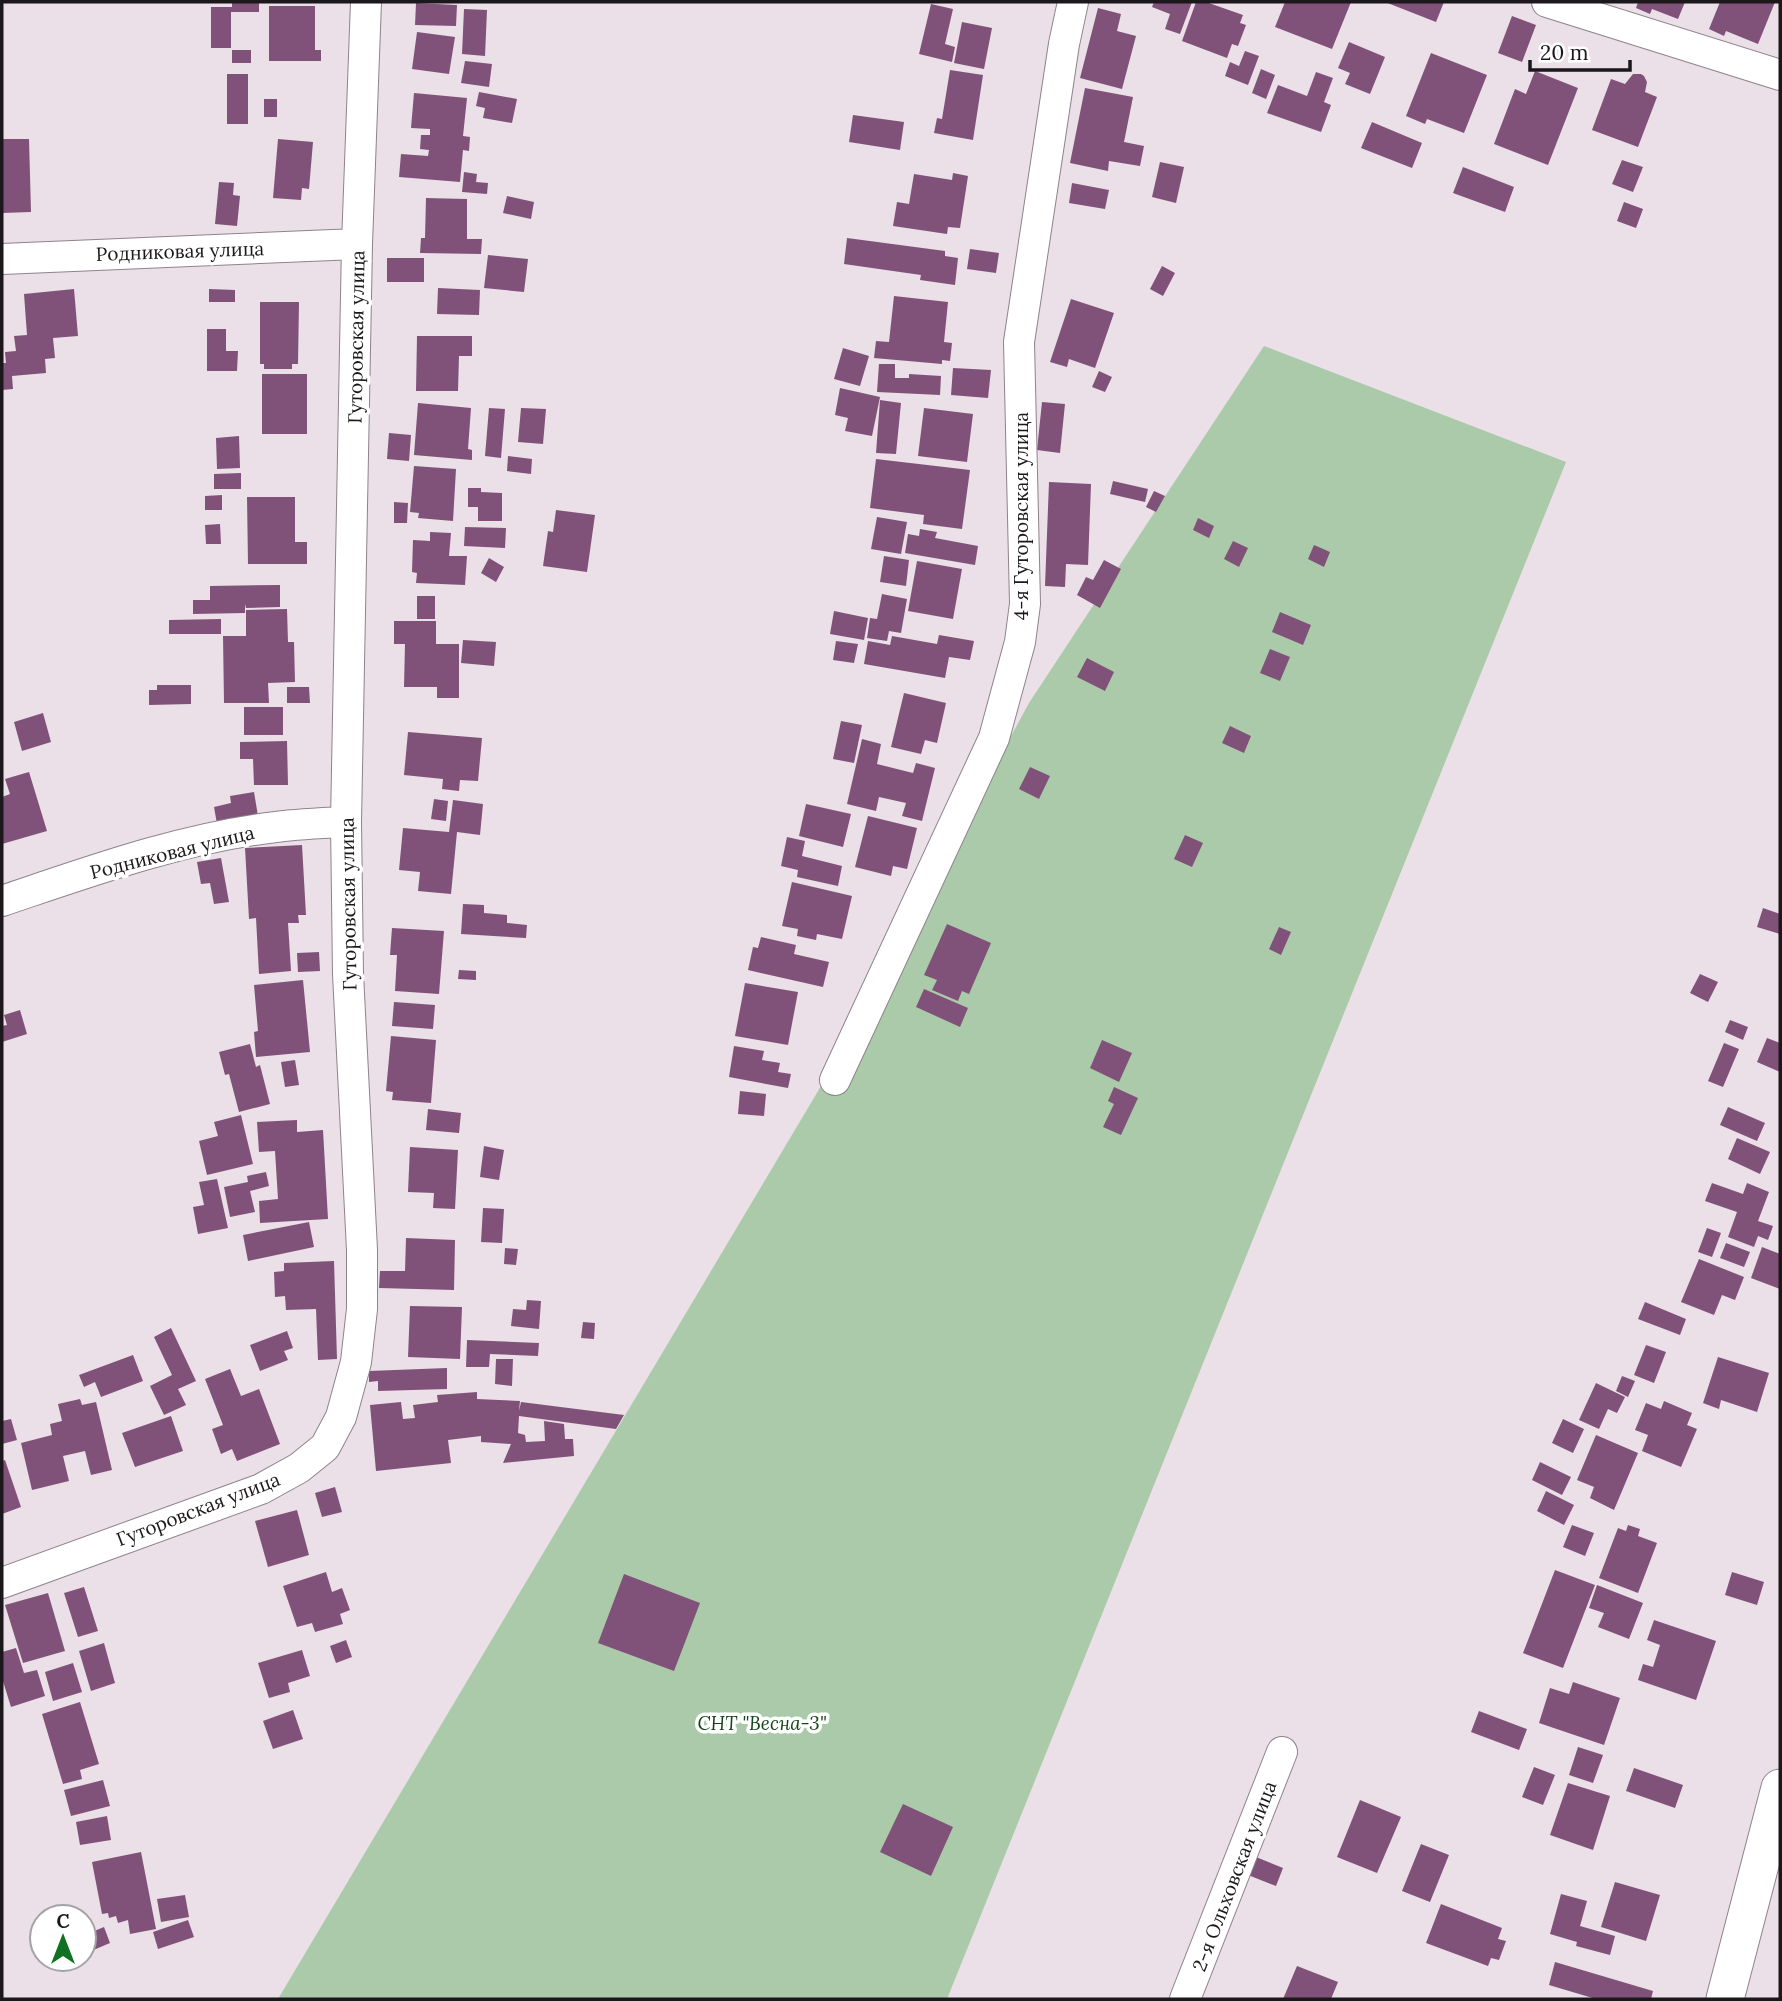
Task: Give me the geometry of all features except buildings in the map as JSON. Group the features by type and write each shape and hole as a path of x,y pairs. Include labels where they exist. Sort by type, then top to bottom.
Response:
{"street":[{"name":"Гуторовская улица","path":"2,1583 261,1489 299,1468 326,1447 341,1416 356,1362 362,1308 362,1250 348,974 346,822 366,2"},
{"name":"4-я Гуторовская улица","path":"835,1080 994,738 1020,642 1025,604 1020,342 1064,44 1073,2"},
{"path":"1547,2 1780,75"},
{"name":"Родниковая улица","path":"2,258 358,244"},
{"name":"Родниковая улица","path":"2,901 124,859 204,840 275,827 346,822"},
{"name":"2-я Ольховская улица","path":"1185,1999 1282,1752"},
{"path":"1725,1999 1779,1800"}],"green space":[{"name":"СНТ \"Весна-3\"","path":"1264,346 1566,462 947,1999 278,1999 827,1076 1029,703"}]}
